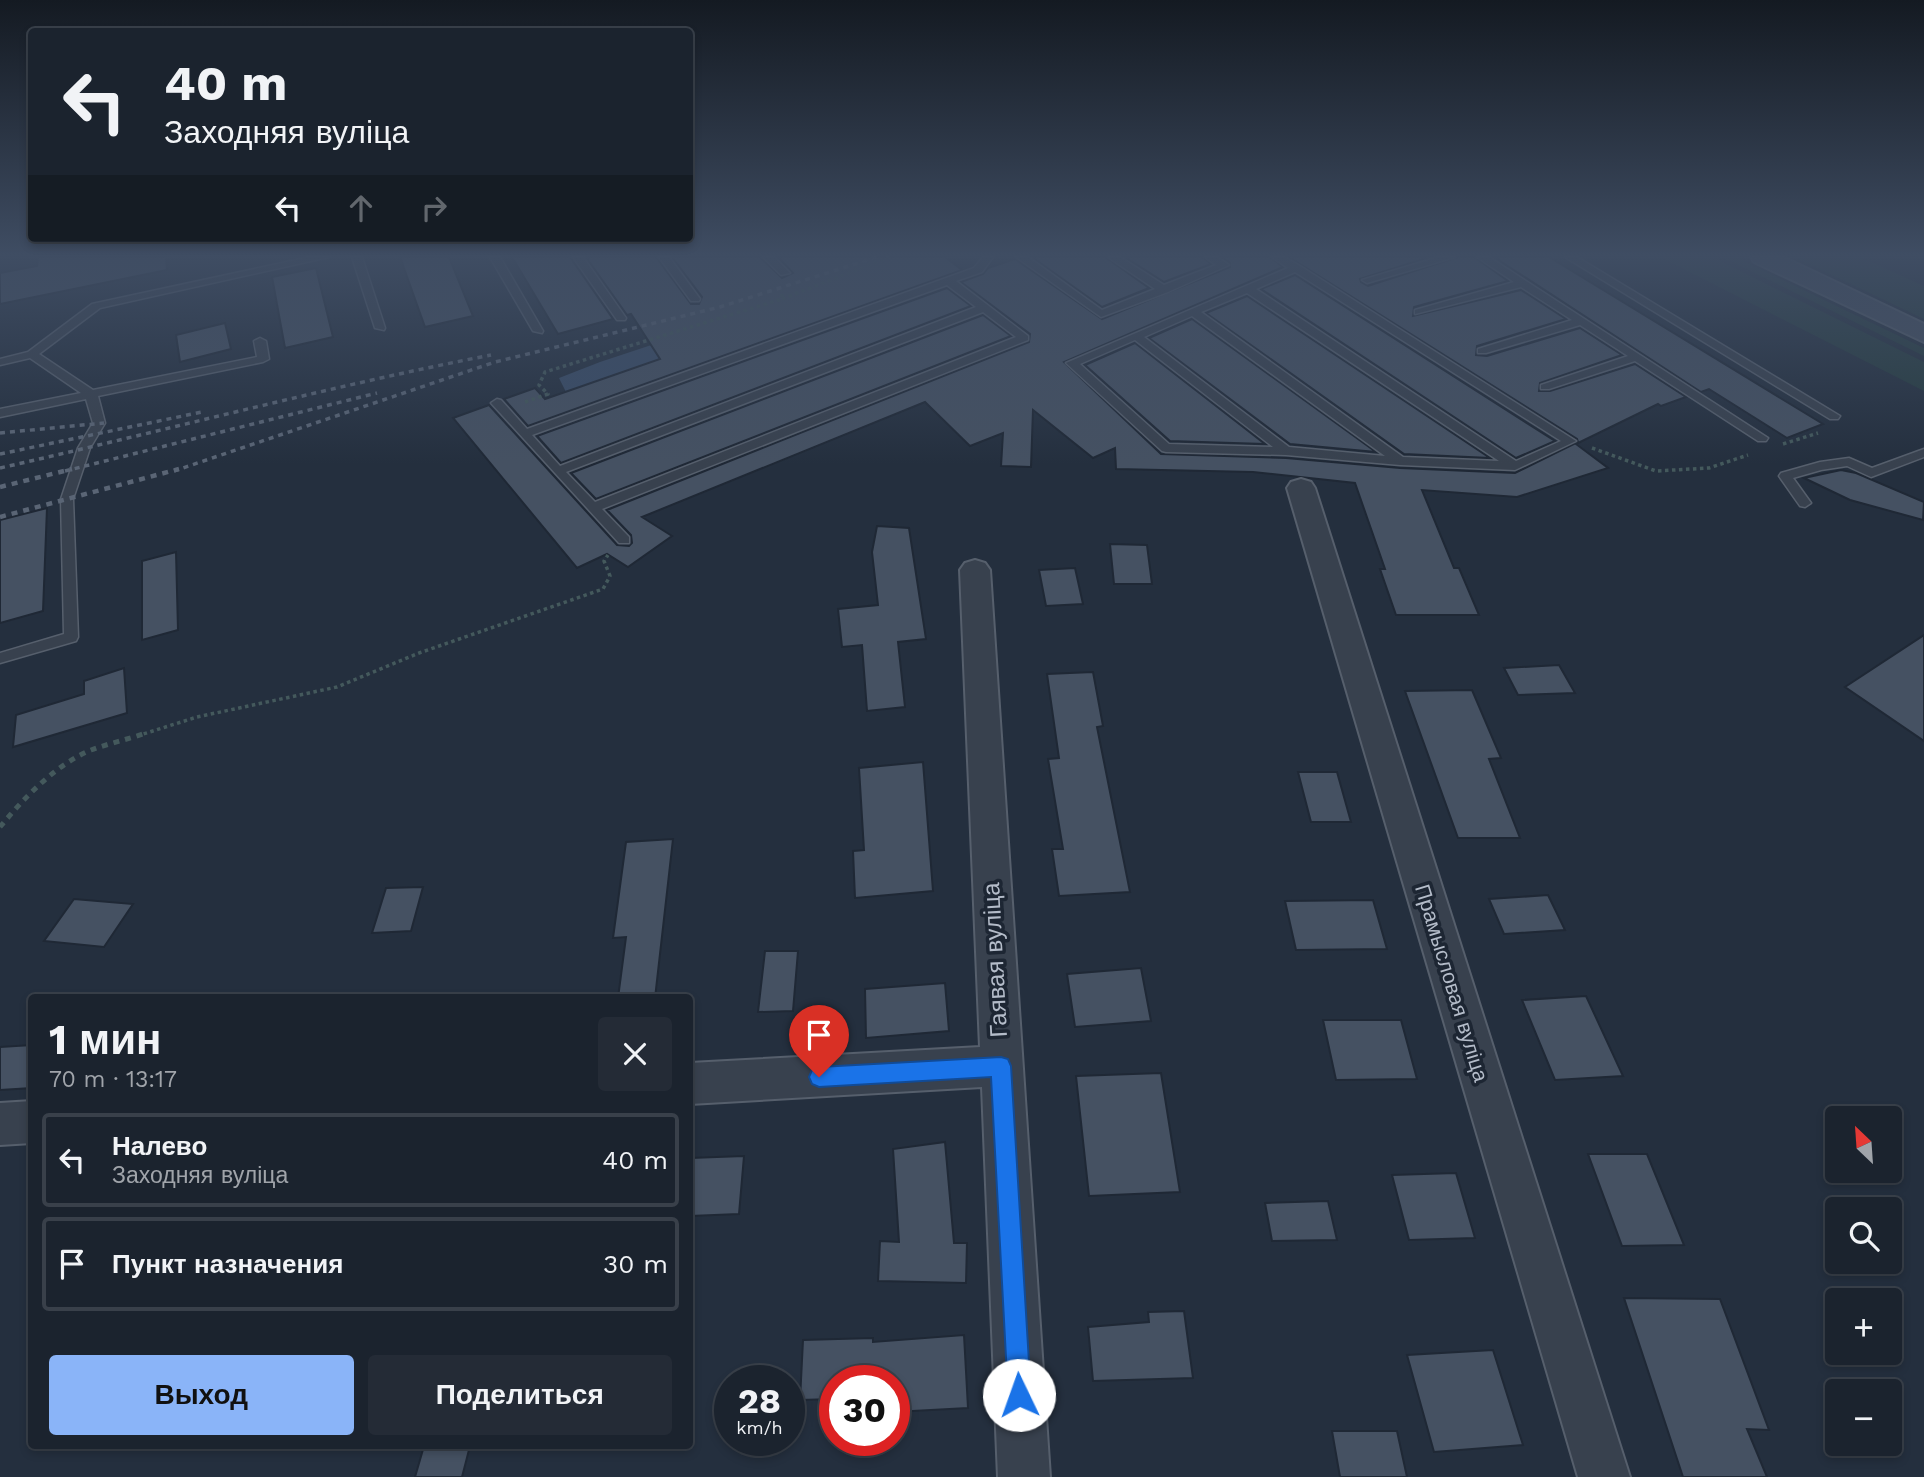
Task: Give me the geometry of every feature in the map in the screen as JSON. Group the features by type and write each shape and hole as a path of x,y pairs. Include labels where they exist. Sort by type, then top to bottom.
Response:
{"street":[{"path":"1907,326 1924,334"},
{"name":"Прамысловая вуліца","path":"1301,488 1604,1477"},
{"name":"Гаявая вуліца","path":"975,570 1024,1477"},
{"path":"693,1084 1001,1066"},
{"path":"0,1124 28,1122"}],"lane":[{"path":"0,362 32,354 69,326"},
{"path":"535,326 538,331"},
{"path":"526,433 821,326"},
{"path":"558,471 937,326"},
{"path":"593,508 1024,338 1008,326"},
{"path":"1160,326 1072,363 1166,448 1286,451 1400,461 1515,466 1570,441"},
{"path":"1213,326 1400,461"},
{"path":"1305,326 1515,466"},
{"path":"1388,326 1570,441"},
{"path":"1482,351 1565,326"},
{"path":"1589,326 1762,438"},
{"path":"1684,326 1834,416"},
{"path":"1136,336 1286,451"},
{"path":"0,413 263,359 260,341"},
{"path":"0,658 71,636 67,499 84,447 99,423 91,394 32,354"},
{"path":"1545,387 1636,357"},
{"path":"501,407 624,540"},
{"path":"1805,503 1785,476 1820,466 1849,462 1871,473 1924,453"}],"path":[{"path":"501,407 548,394 539,385 545,372 695,326"},
{"path":"1781,445 1842,425 1834,416"},
{"path":"1570,441 1656,471 1709,468 1757,452"},
{"path":"0,827 23,799 60,769 89,751 197,717 337,687 419,653 603,589 610,576 604,561 624,540"}],"green space":[{"path":"1796,326 1851,326 1924,362 1924,391"},
{"path":"1863,326 1878,326 1924,348 1924,356"}],"water":[{"path":"709,326 754,326 566,392 559,378"}],"building":[{"path":"213,326 226,326 231,349 180,362 176,335"},
{"path":"281,326 330,326 333,337 285,348"},
{"path":"553,326 588,326 558,334"},
{"path":"639,326 806,326 528,426 504,399 535,388 545,399 660,359"},
{"path":"842,326 919,326 561,463 537,436"},
{"path":"955,326 998,326 1011,336 596,499 571,473"},
{"path":"1019,326 1147,326 1064,362 1161,454 1286,458 1400,468 1515,473 1578,442 1398,326 1543,326 1477,346 1476,355 1487,356 1580,328 1622,355 1540,383 1539,391 1550,391 1635,364 1686,397 1661,406 1658,404 1576,444 1608,468 1517,497 1422,490 1454,568 1459,568 1479,615 1396,615 1380,569 1385,569 1355,483 1253,472 1116,469 1115,448 1093,458 1033,410 1031,467 1001,466 1003,433 970,446 925,402 642,517 672,536 628,567 607,554 577,568 453,418 489,405 617,545 629,546 632,543 631,535 607,510 1029,342 1030,334"},
{"path":"1176,326 1202,326 1376,452 1290,444 1149,338"},
{"path":"1224,326 1292,326 1490,458 1404,454"},
{"path":"1317,326 1375,326 1555,441 1516,458"},
{"path":"1600,326 1662,326 1823,424 1787,438 1709,389 1701,392"},
{"path":"1135,343 1265,444 1170,441 1085,365"},
{"path":"1841,470 1856,473 1924,502 1923,520 1850,500 1804,478"},
{"path":"47,508 43,611 0,623 0,520"},
{"path":"877,526 909,528 926,639 898,642 905,707 867,711 862,645 842,647 838,609 878,605 872,552"},
{"path":"1110,544 1147,545 1152,584 1114,584"},
{"path":"176,552 178,630 142,640 142,561"},
{"path":"1075,568 1083,604 1046,606 1039,570"},
{"path":"1924,635 1924,741 1845,687"},
{"path":"1559,665 1575,693 1518,695 1504,668"},
{"path":"124,668 127,713 13,747 16,715 84,694 84,681"},
{"path":"1093,672 1103,726 1097,727 1130,892 1059,896 1052,849 1063,849 1048,759 1059,758 1047,674"},
{"path":"1472,690 1501,758 1489,759 1520,838 1458,838 1405,691"},
{"path":"923,762 933,891 855,898 853,851 864,850 859,768"},
{"path":"1298,772 1337,772 1351,822 1311,822"},
{"path":"673,839 655,994 619,994 626,937 613,938 626,842"},
{"path":"423,887 411,931 372,933 386,888"},
{"path":"1548,895 1565,930 1504,934 1489,899"},
{"path":"74,899 133,904 104,947 44,941"},
{"path":"1373,900 1387,949 1296,950 1285,901"},
{"path":"765,951 798,951 793,1011 758,1012"},
{"path":"1141,968 1151,1021 1075,1027 1067,974"},
{"path":"945,983 949,1031 866,1038 865,989"},
{"path":"1586,996 1623,1076 1555,1080 1522,1000"},
{"path":"1323,1020 1401,1020 1417,1079 1336,1080"},
{"path":"28,1045 28,1088 0,1090 0,1047"},
{"path":"1161,1073 1180,1192 1089,1196 1076,1076"},
{"path":"945,1142 954,1243 967,1243 966,1283 878,1281 880,1241 899,1242 893,1149"},
{"path":"1588,1154 1647,1154 1684,1245 1622,1246"},
{"path":"744,1156 739,1214 693,1216 693,1158"},
{"path":"1456,1173 1475,1238 1409,1240 1392,1175"},
{"path":"1328,1201 1337,1240 1272,1241 1265,1203"},
{"path":"1624,1298 1720,1299 1769,1430 1747,1429 1767,1477 1683,1477"},
{"path":"1184,1311 1193,1378 1093,1381 1088,1327 1149,1322 1148,1312"},
{"path":"964,1335 968,1408 910,1411 910,1365 819,1365 819,1399 805,1400 803,1340 873,1338 873,1342"},
{"path":"1493,1350 1523,1445 1434,1452 1407,1355"},
{"path":"1332,1431 1397,1431 1407,1477 1340,1477"},
{"path":"423,1449 469,1449 462,1477 415,1477"}],"railway":[{"path":"174,471 495,362 643,326"},
{"path":"0,468 306,395 491,355"},
{"path":"65,471 377,393"},
{"path":"0,454 202,412"},
{"path":"0,433 104,423"},
{"path":"0,487 72,469"},
{"path":"0,517 179,469"}],"route":[{"path":"819,1077 1001,1066 1019,1395"}]}
